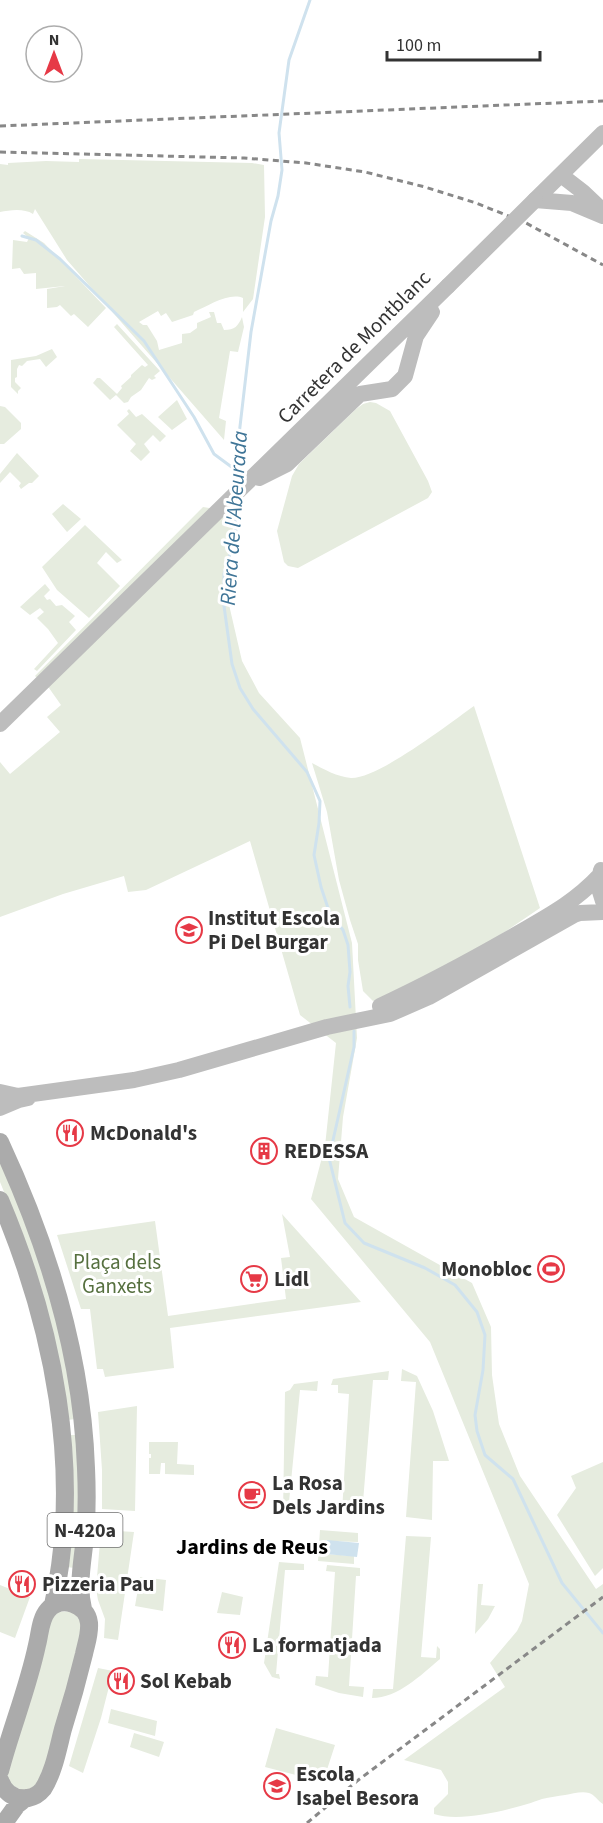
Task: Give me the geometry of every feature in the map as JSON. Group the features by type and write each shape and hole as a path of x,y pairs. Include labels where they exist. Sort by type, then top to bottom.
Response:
{"main road":[{"name":"N-420a","path":"0,1142 53,1277 67,1328 78,1388 86,1468 85,1534 80,1598 89,1620 88,1640 54,1760 41,1792 26,1798 12,1796 0,1781 42,1622 53,1605 59,1570 64,1502 61,1428 48,1342 17,1241 0,1200"},
{"path":"53,1605 63,1602 83,1609"},
{"name":"N-420a","path":"8,1818 26,1798"}],"street":[{"name":"Carretera de Montblanc","path":"0,724 603,133"},
{"path":"578,198 582,154"},
{"path":"560,177 578,198 603,216"},
{"path":"535,201 578,198 603,211"},
{"path":"245,485 287,464 360,394 392,389 405,376 416,336 448,286"},
{"path":"601,870 598,885 603,902"},
{"path":"0,1108 19,1098 123,1085 134,1080 179,1070 327,1027 390,1014 429,997 563,914 601,870"},
{"path":"327,1027 425,985 563,914 603,912"},
{"path":"390,1014 391,1005 457,970 465,963"},
{"path":"0,1092 19,1098"}],"green space":[{"path":"79,159 264,165 265,217 253,299 243,312 243,298 231,297 212,303 194,312 193,315 172,322 166,313 161,316 158,311 139,322 147,325 157,341 159,350 182,343 182,334 190,333 197,328 197,323 211,317 209,312 214,312 217,323 221,323 224,330 236,327 242,317 244,327 238,352 230,351 219,418 226,421 224,440 67,260 35,209 33,214 21,210 0,212 0,164 46,161 79,162"},
{"path":"25,231 44,243 106,308 88,327 74,314 71,316 60,305 47,308 47,289 65,286 36,289 36,273 24,274 20,268 12,269 13,240 27,242 29,238 23,233"},
{"path":"117,324 160,371 154,376 156,378 152,380 149,378 141,390 124,403 116,395 110,400 93,383 100,378 117,394 131,375 142,365 145,367 148,365 114,327"},
{"path":"52,349 57,357 46,367 40,359 19,365 15,378 15,382 21,388 18,394 11,387 11,360 36,356"},
{"path":"177,400 187,419 172,430 158,417"},
{"path":"370,402 390,411 432,492 428,498 298,568 288,566 284,562 277,531 292,476 299,464 356,409"},
{"path":"0,406 5,407 21,423 21,429 4,444 0,444"},
{"path":"129,409 136,417 142,414 166,436 160,442 153,435 144,444 150,452 141,461 130,451 136,444 117,425 129,414 127,411"},
{"path":"17,453 39,476 21,489 19,486 21,483 10,472 0,483 0,474"},
{"path":"63,504 81,519 67,532 52,514"},
{"path":"203,507 235,512 227,596 242,661 259,693 300,738 352,943 357,1038 343,1117 338,1179 354,1217 472,1283 491,1327 492,1375 499,1424 520,1476 596,1589 603,1584 603,1804 591,1794 580,1792 545,1798 488,1814 458,1817 434,1814 434,1808 448,1794 448,1782 441,1770 404,1760 505,1687 490,1663 517,1631 522,1621 529,1584 430,1342 311,1199 325,1146 336,1043 300,1015 250,841 146,890 128,892 124,876 63,894 0,917 0,762 10,774 60,732 47,717 61,705 49,688 35,676"},
{"path":"85,525 122,560 117,563 106,552 97,563 120,586 89,618 57,590 42,567"},
{"path":"45,584 50,590 44,596 56,606 62,605 75,616 69,622 76,630 37,671 34,669 58,643 37,618 44,612 40,608 30,615 20,607"},
{"path":"474,706 540,908 459,960 416,983 373,1001 363,991 358,944 339,880 327,812 312,763 341,776 351,778 363,776 414,749"},
{"path":"0,1159 27,1224 62,1336 76,1419 67,1420 18,1226 0,1182"},
{"name":"Plaça dels Ganxets","path":"282,1214 361,1302 170,1328 174,1368 105,1377 103,1369 97,1369 90,1309 81,1309 57,1235 155,1221 168,1316 286,1299 281,1258 290,1257"},
{"path":"402,1369 417,1376 433,1411 449,1461 433,1461 432,1520 406,1517 416,1382 401,1381"},
{"path":"389,1371 388,1380 373,1380 362,1514 342,1512 349,1394 338,1393 338,1385 331,1385 333,1379"},
{"path":"318,1381 317,1391 300,1390 289,1502 307,1503 307,1514 283,1513 285,1392 290,1390 294,1384"},
{"path":"137,1406 135,1511 102,1509 98,1412"},
{"path":"68,1435 77,1435 79,1495 75,1568 66,1567"},
{"path":"149,1442 178,1442 177,1464 194,1465 194,1475 165,1474 165,1463 161,1463 160,1474 149,1474 151,1454 149,1454"},
{"path":"603,1462 603,1568 595,1576 557,1515 576,1488 571,1476"},
{"path":"101,1530 134,1532 118,1640 104,1638 105,1619 96,1589"},
{"path":"320,1530 358,1533 358,1542 327,1541 326,1554 354,1556 354,1564 318,1561"},
{"path":"406,1536 431,1537 421,1657 436,1658 437,1646 440,1649 440,1659 400,1690 372,1698 373,1689 393,1689"},
{"path":"279,1562 304,1564 304,1570 285,1570 276,1674 279,1674 280,1679 272,1677 264,1663"},
{"path":"327,1565 360,1568 360,1576 356,1576 349,1686 364,1687 363,1697 339,1693 315,1685 316,1676 328,1677 335,1572 326,1571"},
{"path":"140,1577 166,1580 163,1611 135,1606"},
{"path":"478,1584 483,1584 481,1605 495,1606 488,1619 475,1634"},
{"path":"0,1585 30,1597 15,1638 0,1632"},
{"path":"222,1592 243,1597 240,1615 217,1613"},
{"path":"73,1611 83,1624 60,1721 39,1782 34,1787 23,1791 8,1783 7,1766 49,1621 56,1612"},
{"path":"98,1668 113,1671 83,1773 69,1766"},
{"path":"111,1709 157,1721 155,1736 108,1723"},
{"path":"276,1728 335,1745 323,1782 265,1767"},
{"path":"134,1733 164,1742 159,1757 130,1747"}],"water":[{"path":"327,1540 359,1543 357,1557 326,1554"}],"waterway":[{"name":"Riera de l'Abeurada","path":"236,484 239,435 251,332 282,170 279,133 289,60 310,0"},
{"path":"22,236 36,240 60,259 144,341 194,417 214,454 237,471"},
{"name":"Riera de l'Abeurada","path":"235,502 236,535 224,574 224,606 232,664 240,688 253,709 307,772 320,801 314,855 330,914 343,930 348,945 350,1007"},
{"name":"Riera de l'Abeurada","path":"354,1031 354,1047 329,1158 345,1223 364,1243 425,1268 455,1285 477,1312 485,1335 483,1370 475,1415 477,1431 485,1455 513,1479 562,1583 603,1633"}],"railway":[{"path":"0,126 603,101"},
{"path":"0,152 244,158 306,163 365,172 476,203 526,223 603,265"},
{"path":"307,1823 357,1781 603,1597"}],"place":[{"name":"Institut Escola Pi Del Burgar","path":"189,930"},
{"name":"McDonald's","path":"70,1133"},
{"name":"REDESSA","path":"264,1151"},
{"name":"Monobloc","path":"551,1269"},
{"name":"Lidl","path":"254,1279"},
{"name":"La Rosa Dels Jardins","path":"252,1495"},
{"name":"Pizzeria Pau","path":"22,1584"},
{"name":"La formatjada","path":"232,1645"},
{"name":"Sol Kebab","path":"121,1681"},
{"name":"Escola Isabel Besora","path":"277,1786"}],"district":[{"name":"Jardins de Reus","path":"252,1546"}]}
